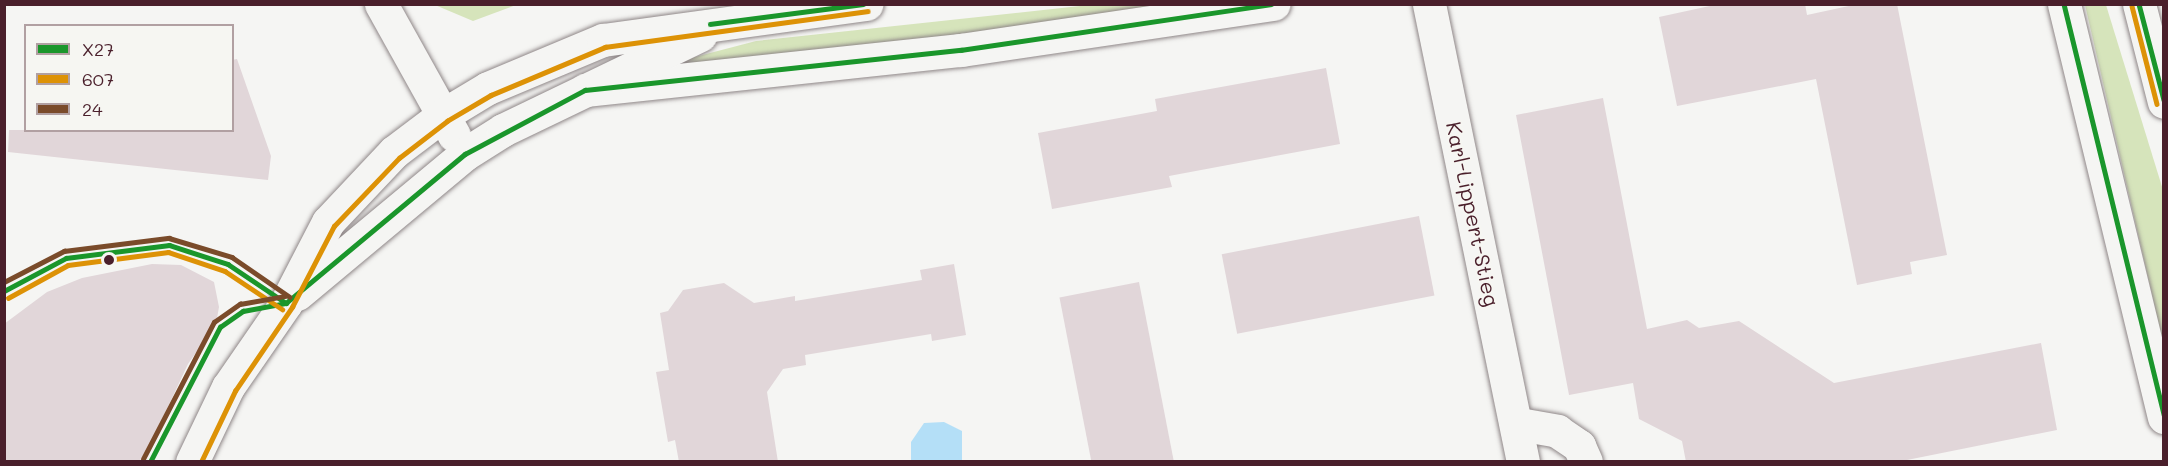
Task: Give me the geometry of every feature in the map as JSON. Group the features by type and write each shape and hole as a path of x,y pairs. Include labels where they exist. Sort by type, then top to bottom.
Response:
{"street":[{"path":"381,4 465,154"},
{"path":"192,462 228,387 286,303 328,222 349,195 443,115 488,88 603,40 867,4"},
{"path":"585,90 961,50 1274,4"},
{"name":"Karl-Lippert-Stieg","path":"1430,4 1519,424 1523,462"},
{"path":"2064,4 2163,417"},
{"path":"2139,4 2163,102"},
{"path":"286,303 465,154 676,44 757,18"},
{"path":"1519,424 1557,431 1579,446 1586,462"}],"green space":[{"path":"516,4 473,21 435,5"},
{"path":"1089,5 1207,5 720,63 668,64 756,41"},
{"path":"2085,5 2106,5 2163,190 2163,342"}],"water":[{"path":"944,422 962,431 962,461 911,461 911,442 924,423"}],"building":[{"path":"1719,4 1805,4 1807,15 1858,4 1897,4 1947,255 1910,262 1912,274 1857,285 1816,79 1677,106 1659,17"},
{"path":"237,59 271,156 268,180 8,152 9,130 24,130 24,132 234,132 234,60"},
{"path":"1326,68 1340,144 1169,176 1172,187 1052,209 1038,133 1157,111 1155,99"},
{"path":"1603,98 1647,329 1687,320 1699,328 1739,321 1834,383 2041,343 2057,430 1897,462 1686,462 1682,441 1639,419 1633,383 1569,395 1516,115"},
{"path":"1419,216 1434,296 1237,334 1222,254"},
{"path":"152,264 181,265 214,282 219,307 216,324 188,364 142,462 4,462 4,324 47,292 82,278"},
{"path":"954,264 966,335 932,341 931,334 805,355 806,365 783,369 767,392 778,462 679,462 675,440 668,442 656,372 669,370 660,313 668,311 683,290 724,283 754,303 795,296 795,301 922,280 920,270"},
{"path":"1139,282 1174,462 1091,462 1059,297"}],"transit line":[{"name":"X27","path":"710,24 863,4"},
{"name":"X27","path":"150,462 220,327 243,311 286,303 465,154 585,90 961,50 1271,4"},
{"name":"X27","path":"2064,4 2164,415"},
{"name":"X27","path":"2139,4 2164,100"},
{"name":"607","path":"2132,6 2157,104"},
{"name":"607","path":"201,462 235,391 292,307 334,226 399,158 447,121 491,95 605,47 868,11"},
{"name":"24","path":"4,282 64,251 169,238 232,257 290,297"},
{"name":"X27","path":"4,291 66,258 169,245 228,264 286,303"},
{"name":"607","path":"8,298 68,265 168,252 225,271 282,309"},
{"name":"24","path":"143,459 214,322 240,304 285,296"}]}
